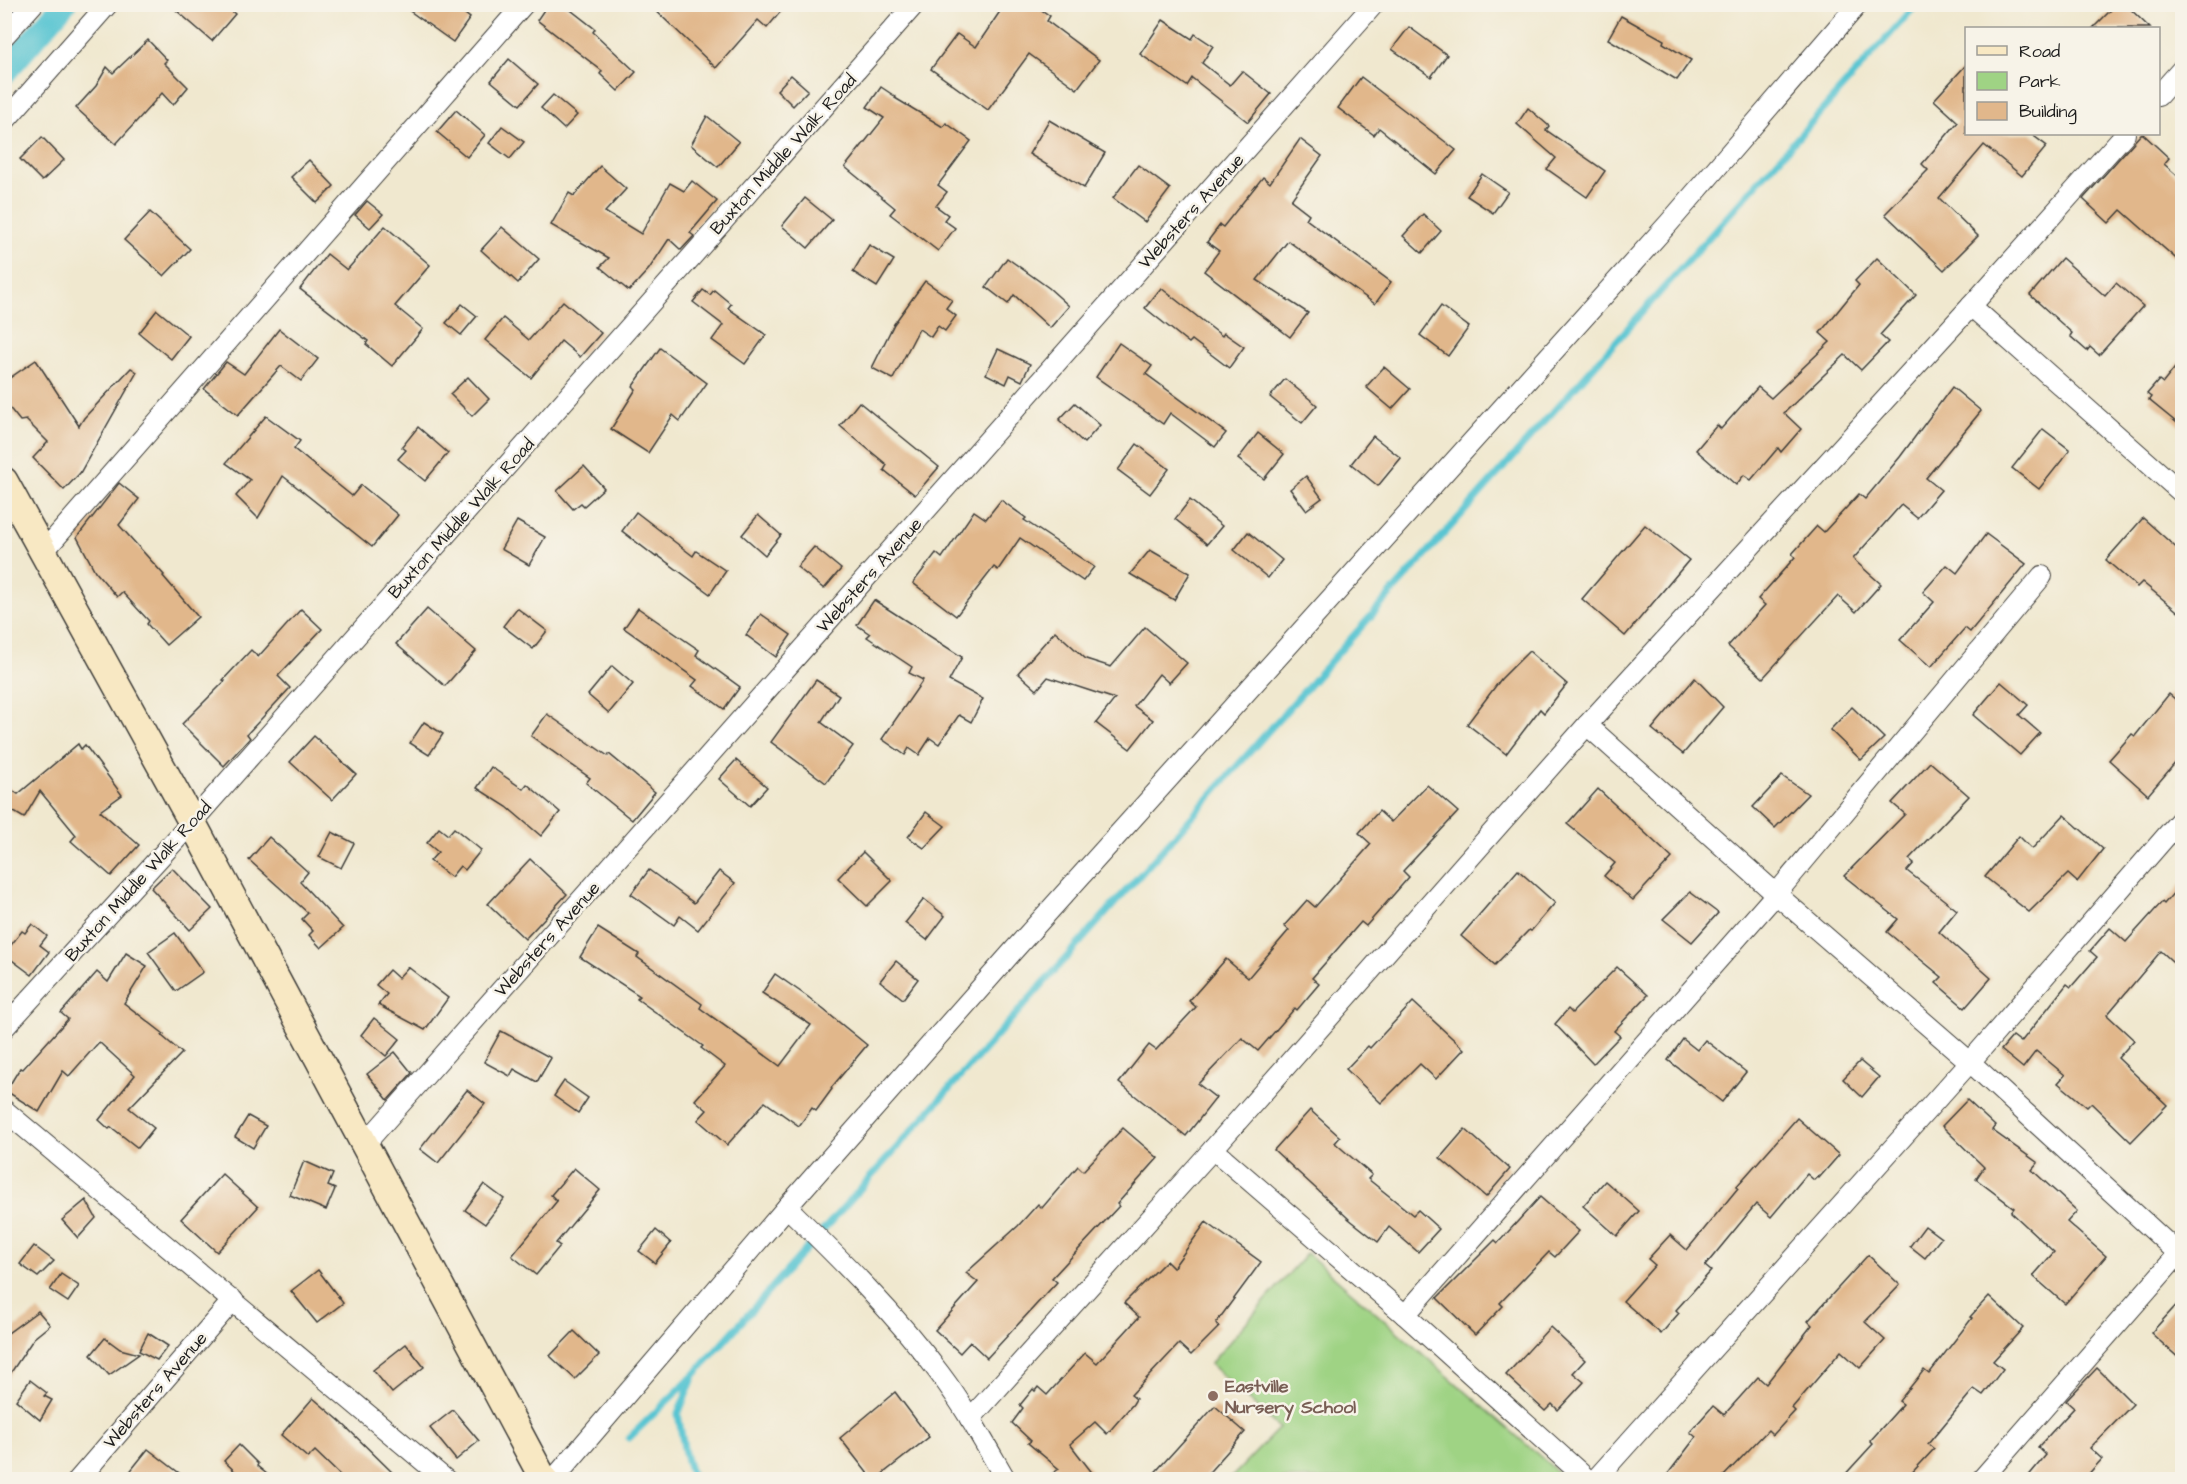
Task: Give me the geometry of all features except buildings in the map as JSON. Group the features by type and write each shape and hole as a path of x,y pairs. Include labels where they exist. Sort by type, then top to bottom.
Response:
{"main road":[{"path":"4,481 192,822 543,1479"}],"street":[{"path":"4,36 33,4"},
{"path":"4,122 108,4"},
{"path":"43,552 524,4"},
{"name":"Buxton Middle Walk Road","path":"4,1028 192,822 915,4"},
{"name":"Websters Avenue","path":"364,1145 1374,4"},
{"path":"553,1479 792,1212 1014,950 1669,223 1858,4"},
{"path":"2160,94 2182,69"},
{"path":"970,1419 1587,725 1971,306 2124,135"},
{"path":"1971,306 2182,493"},
{"path":"1405,1315 1776,894 2042,576"},
{"path":"1587,725 1776,894 1970,1062 2181,1252 1981,1479"},
{"path":"1596,1479 1970,1062 2182,818"},
{"path":"4,1110 446,1479"},
{"path":"1212,1149 1405,1315 1587,1479"},
{"path":"792,1212 851,1271 905,1330 970,1419 1006,1479"},
{"name":"Websters Avenue","path":"78,1479 233,1300"}],"green space":[{"path":"1307,1253 1566,1479 1230,1479 1279,1428 1210,1364"}],"waterway":[{"path":"4,73 64,4"},
{"path":"629,1438 694,1375 1917,4"},
{"path":"693,1378 678,1414 685,1454 693,1480"}],"place":[{"name":"Eastville Nursery School","path":"1213,1396"}]}
